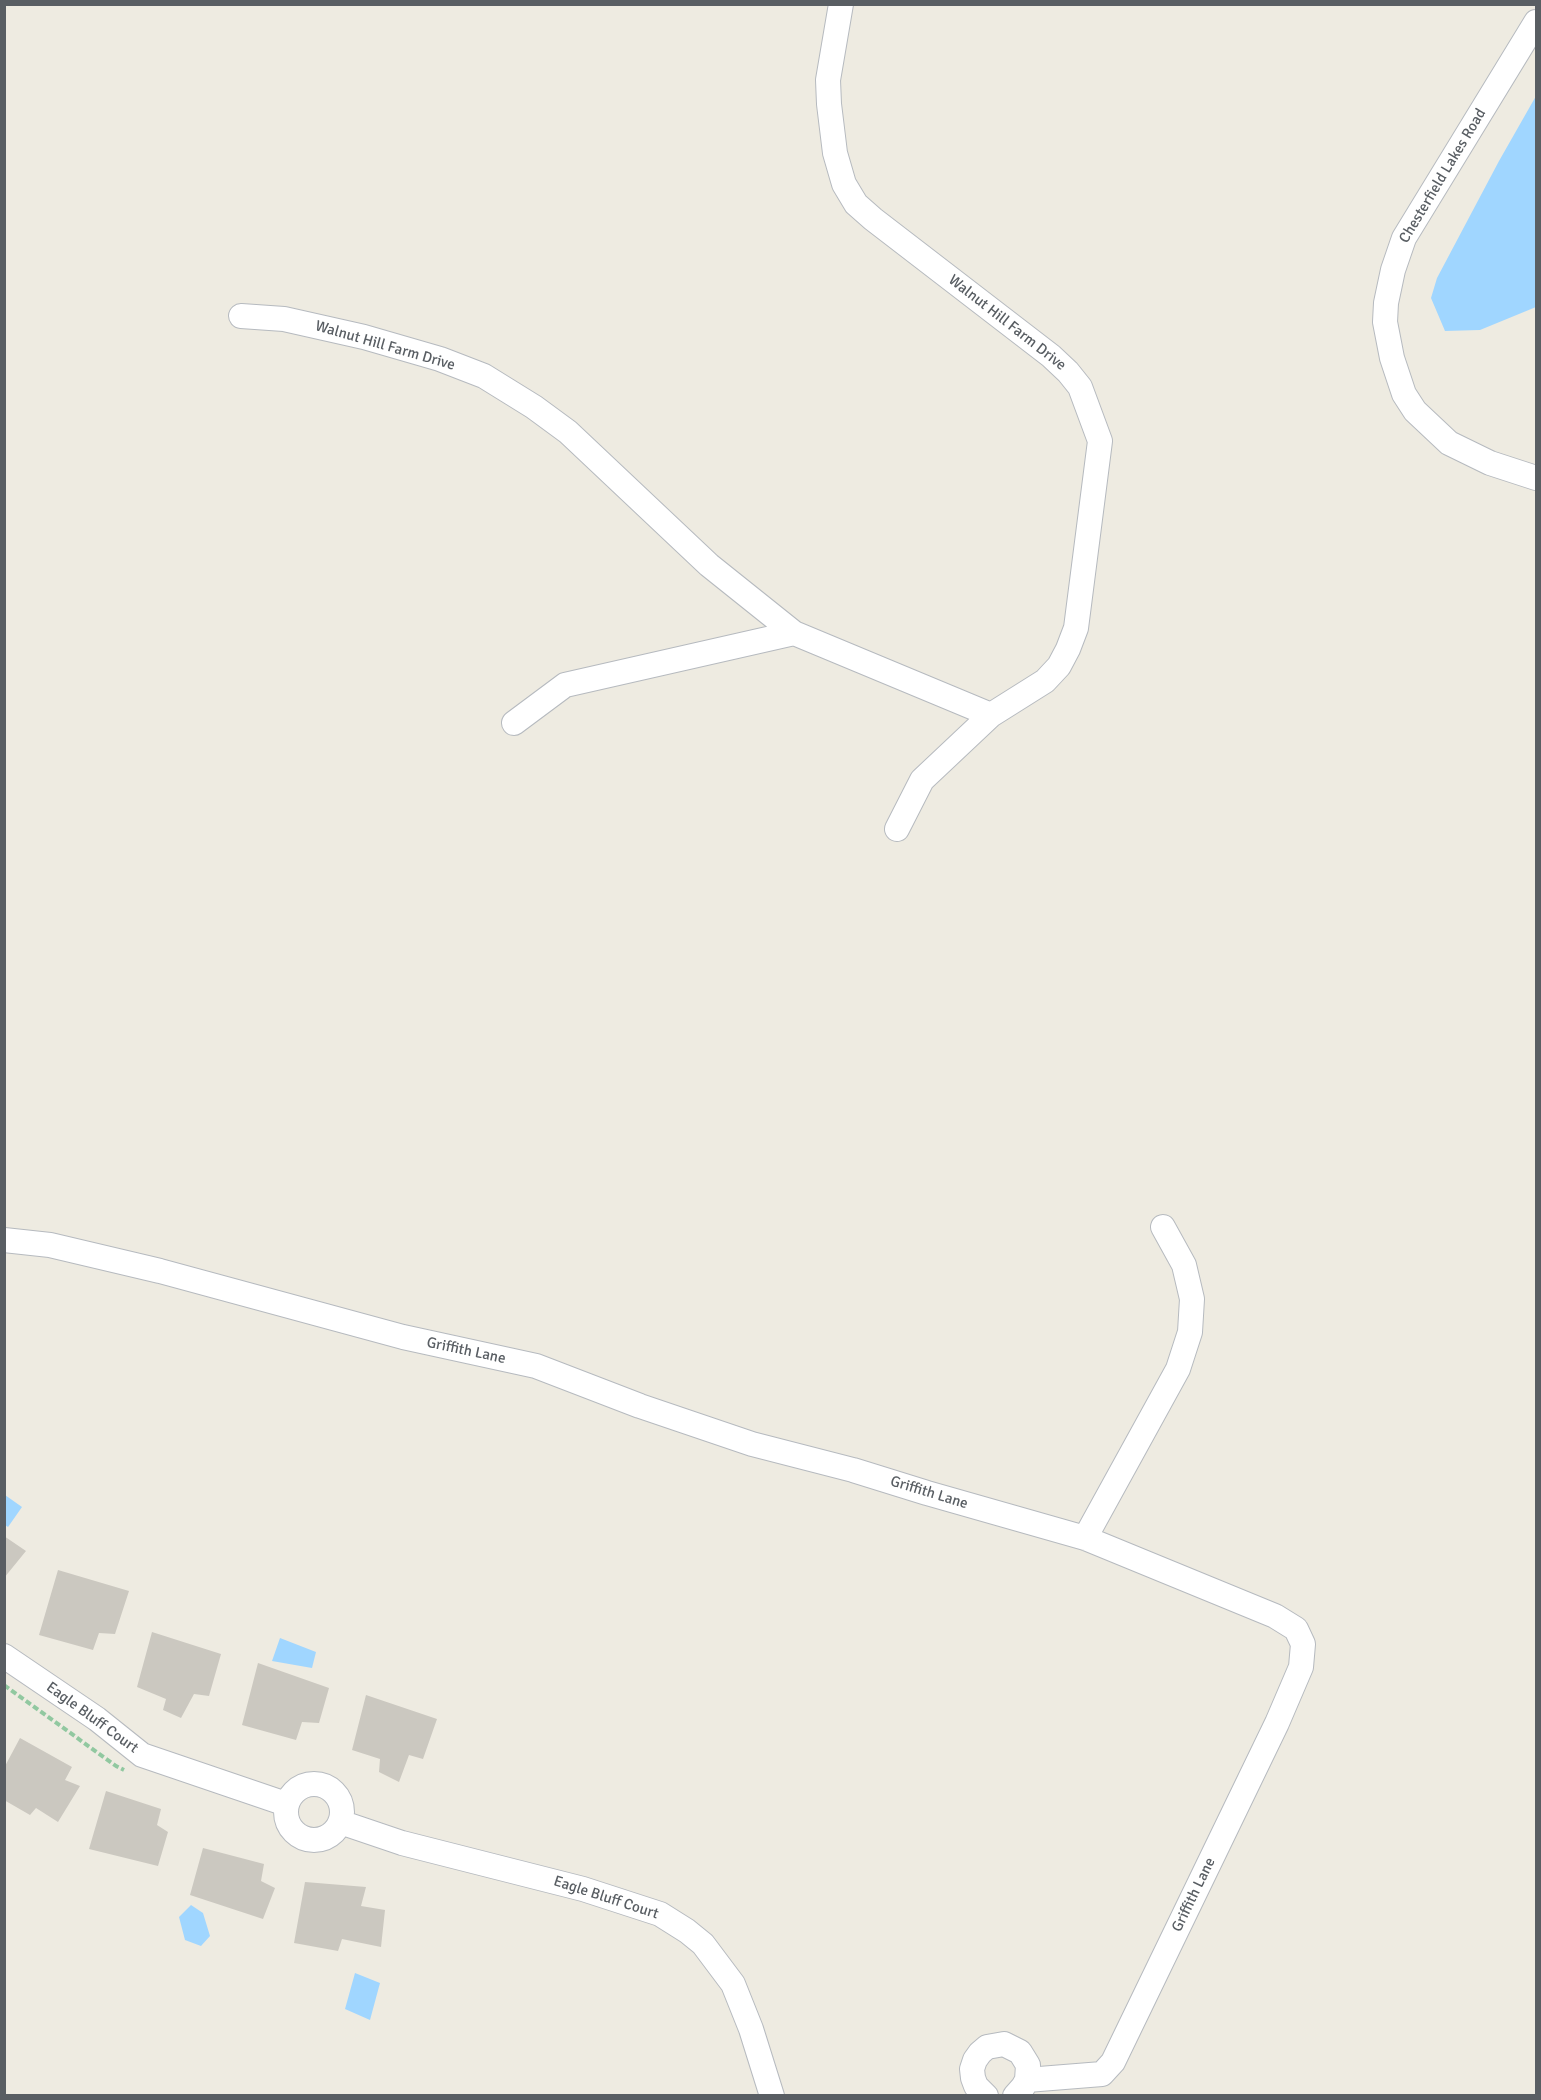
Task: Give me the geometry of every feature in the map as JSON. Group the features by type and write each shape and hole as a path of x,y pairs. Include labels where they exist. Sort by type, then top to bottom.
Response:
{"street":[{"name":"Walnut Hill Farm Drive","path":"841,4 828,80 836,153 844,184 856,204 873,219 1051,356 1068,372 1080,387 1100,441 1076,628 1068,649 1059,666 1045,681 992,715 922,780 897,829"},
{"name":"Chesterfield Lakes Road","path":"1536,22 1404,238 1393,270 1386,303 1385,322 1392,358 1404,394 1415,411 1449,443 1490,463 1536,478"},
{"name":"Walnut Hill Farm Drive","path":"242,316 284,320 364,337 440,359 484,376 534,407 568,432 709,565 794,633 992,715"},
{"path":"514,723 565,685 794,633"},
{"path":"1085,1538 1178,1369 1190,1332 1192,1299 1184,1265 1162,1227"},
{"name":"Griffith Lane","path":"4,1240 50,1245 160,1271 403,1337 536,1366 640,1406 752,1444 853,1470 1085,1538 1275,1616 1296,1629 1304,1644 1301,1666 1277,1723 1113,2062 1102,2073 1021,2088"},
{"name":"Eagle Bluff Court","path":"4,1656 97,1719 142,1755 286,1804"},
{"path":"304,1785 322,1785 331,1789 341,1804 340,1822 329,1836 313,1840 304,1839 291,1829 287,1821 286,1804 290,1796 304,1785"},
{"name":"Eagle Bluff Court","path":"340,1822 402,1843 583,1889 660,1914 687,1930 703,1944 733,1984 751,2029 772,2096"},
{"path":"986,2096 976,2086 972,2069 980,2053 987,2047 1004,2044 1020,2052 1028,2065 1021,2088"}],"water":[{"path":"1536,96 1536,307 1480,330 1445,331 1431,298 1437,278"},
{"path":"5,1495 22,1507 8,1527 5,1525"},
{"path":"280,1638 316,1652 312,1668 272,1661"},
{"path":"191,1905 203,1913 210,1936 201,1946 185,1940 179,1917"},
{"path":"355,1973 380,1983 370,2020 345,2009"}],"building":[{"path":"4,1536 26,1551 4,1578"},
{"path":"58,1570 129,1591 115,1634 99,1633 93,1650 39,1635"},
{"path":"152,1632 221,1654 209,1696 194,1694 181,1718 163,1710 166,1699 137,1687"},
{"path":"258,1663 329,1688 319,1723 302,1722 296,1740 242,1725"},
{"path":"366,1695 437,1719 423,1759 409,1755 399,1782 379,1772 380,1759 352,1750"},
{"path":"20,1738 72,1767 65,1780 80,1786 58,1822 36,1808 30,1815 4,1800 4,1768"},
{"path":"106,1791 161,1809 157,1825 168,1832 158,1866 89,1849"},
{"path":"203,1848 264,1864 261,1881 275,1888 263,1919 190,1895"},
{"path":"305,1882 366,1887 361,1906 385,1910 381,1947 342,1939 338,1951 294,1943"}]}
